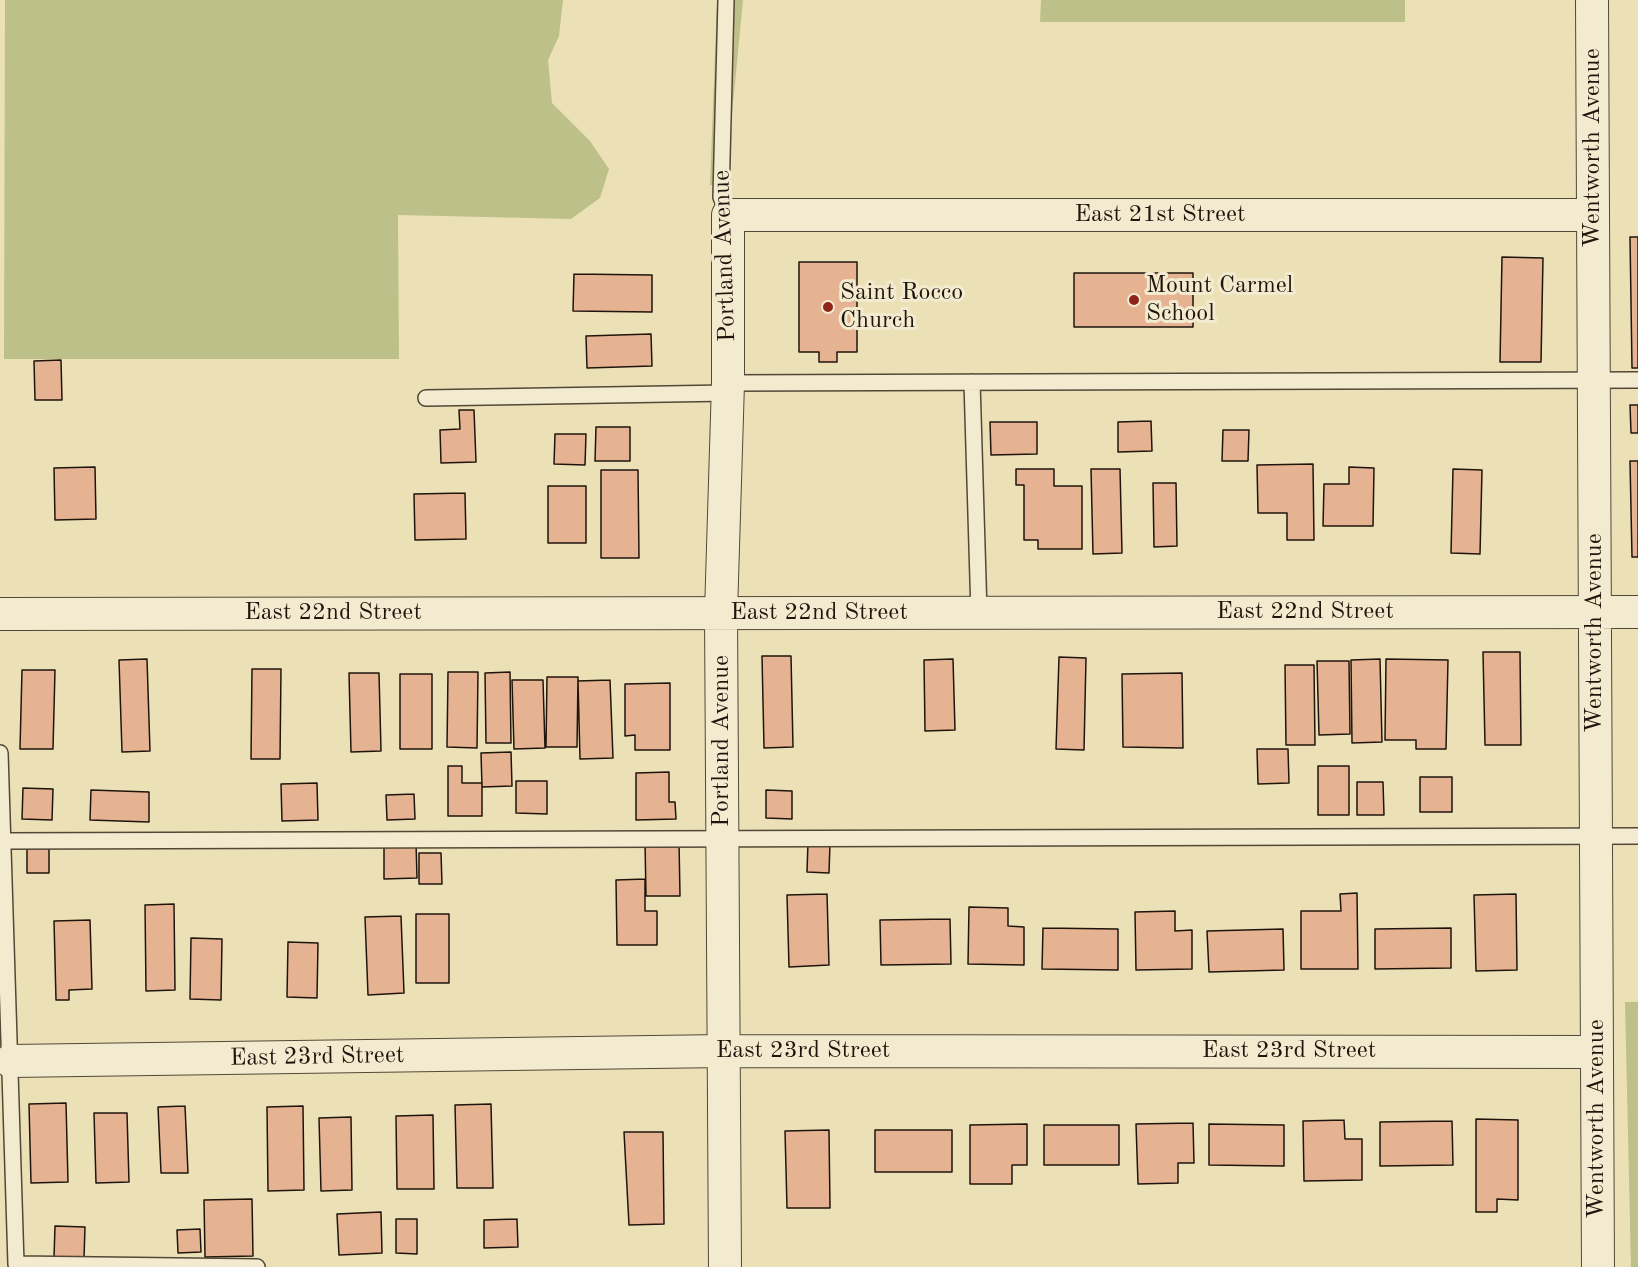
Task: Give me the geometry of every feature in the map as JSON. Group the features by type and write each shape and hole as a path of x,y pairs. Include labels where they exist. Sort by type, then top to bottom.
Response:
{"street":[{"name":"Wentworth Avenue","path":"1592,0 1598,1267"},
{"name":"East 21st Street","path":"728,215 1593,215"},
{"name":"Portland Avenue","path":"725,1267 721,613 728,388 728,215"},
{"name":"East 22nd Street","path":"0,614 1638,612"},
{"name":"East 23rd Street","path":"10,1061 723,1051 1597,1052"}],"lane":[{"name":"Portland Avenue","path":"726,0 721,197 728,215"},
{"path":"426,398 972,382 1638,380"},
{"path":"972,382 979,613"},
{"path":"0,753 16,1264 257,1267"},
{"path":"3,841 1638,836"}],"green space":[{"path":"5,0 563,0 559,36 548,60 552,103 590,141 609,169 600,198 571,219 398,215 399,359 4,359"},
{"path":"717,0 743,0 725,186 710,185"},
{"path":"1041,0 1405,0 1405,22 1040,22"},
{"path":"1625,1002 1638,1002 1638,1267 1631,1267"}],"building":[{"path":"1630,237 1638,237 1638,368 1632,368"},
{"path":"1502,257 1543,258 1541,362 1500,362"},
{"name":"Saint Rocco Church","path":"799,262 857,262 857,352 837,352 837,362 819,362 819,352 799,352"},
{"name":"Mount Carmel School","path":"1074,273 1193,273 1193,327 1074,327"},
{"path":"574,274 652,275 652,312 573,311"},
{"path":"651,334 652,366 587,368 586,336"},
{"path":"61,360 62,400 35,400 34,361"},
{"path":"1630,405 1638,405 1638,433 1631,433"},
{"path":"459,410 474,410 476,462 441,463 440,430 460,429"},
{"path":"1151,421 1152,451 1118,452 1118,422"},
{"path":"990,422 1037,422 1037,454 991,455"},
{"path":"596,427 630,427 630,461 595,461"},
{"path":"1223,430 1249,430 1248,461 1222,461"},
{"path":"555,434 586,434 585,465 554,464"},
{"path":"1630,461 1638,461 1638,557 1632,557"},
{"path":"1313,464 1314,540 1287,540 1287,513 1258,513 1257,465"},
{"path":"95,467 96,519 55,520 54,468"},
{"path":"1349,467 1374,468 1373,526 1323,526 1324,484 1349,484"},
{"path":"1016,469 1054,469 1054,486 1082,486 1082,549 1038,549 1038,540 1024,540 1024,485 1016,485"},
{"path":"1091,469 1120,469 1122,553 1093,554"},
{"path":"1453,469 1482,470 1480,554 1451,553"},
{"path":"601,470 638,470 639,558 601,558"},
{"path":"1153,483 1176,483 1177,546 1154,547"},
{"path":"548,486 586,486 586,543 548,543"},
{"path":"465,493 466,539 415,540 414,494"},
{"path":"1483,652 1520,652 1521,745 1485,745"},
{"path":"762,656 791,656 793,747 764,748"},
{"path":"1059,657 1086,658 1084,750 1056,749"},
{"path":"147,659 150,751 122,752 119,660"},
{"path":"953,659 955,730 925,731 924,660"},
{"path":"1380,659 1382,742 1352,743 1351,660"},
{"path":"1386,659 1448,660 1446,749 1416,749 1416,740 1385,740"},
{"path":"1317,661 1349,661 1350,734 1319,735"},
{"path":"1285,665 1314,665 1315,745 1286,745"},
{"path":"252,669 281,669 280,759 251,759"},
{"path":"22,670 55,670 53,749 20,749"},
{"path":"448,672 478,672 477,748 447,747"},
{"path":"510,672 511,743 486,743 485,673"},
{"path":"349,673 379,673 381,751 351,752"},
{"path":"1182,673 1183,748 1123,747 1122,674"},
{"path":"400,674 432,674 432,749 400,749"},
{"path":"547,677 578,677 577,747 546,747"},
{"path":"512,680 543,680 545,748 514,749"},
{"path":"610,680 613,758 580,759 578,681"},
{"path":"670,683 670,750 635,750 635,735 625,736 625,684"},
{"path":"1257,749 1288,749 1289,783 1258,784"},
{"path":"511,752 512,786 482,787 481,753"},
{"path":"448,766 462,766 462,783 482,783 482,816 448,816"},
{"path":"1318,766 1349,766 1349,815 1318,815"},
{"path":"669,772 669,802 675,802 676,819 636,820 636,773"},
{"path":"1420,777 1452,777 1452,812 1420,812"},
{"path":"516,781 547,781 547,814 516,813"},
{"path":"1357,782 1383,782 1384,815 1357,815"},
{"path":"317,783 318,820 282,821 281,784"},
{"path":"23,788 53,789 52,820 22,819"},
{"path":"91,790 149,792 149,822 90,820"},
{"path":"766,790 792,791 792,819 766,818"},
{"path":"414,794 415,819 387,820 386,795"},
{"path":"679,841 680,896 646,896 645,842"},
{"path":"384,842 416,842 417,878 384,879"},
{"path":"808,842 830,843 829,873 807,872"},
{"path":"27,845 49,845 49,873 27,873"},
{"path":"419,853 441,853 442,884 419,884"},
{"path":"645,879 645,911 657,911 657,945 617,945 616,880"},
{"path":"1357,893 1358,969 1301,969 1301,911 1341,911 1340,894"},
{"path":"827,894 829,965 789,967 787,895"},
{"path":"1516,894 1517,970 1476,971 1474,895"},
{"path":"174,904 175,990 146,991 145,905"},
{"path":"969,907 1008,908 1008,926 1024,927 1024,965 968,964"},
{"path":"1175,911 1175,931 1192,930 1192,969 1136,970 1135,912"},
{"path":"416,914 449,914 449,983 416,983"},
{"path":"401,916 404,993 368,995 365,917"},
{"path":"950,919 951,964 881,965 880,920"},
{"path":"90,920 92,989 69,990 69,1000 56,1000 54,921"},
{"path":"1043,928 1118,929 1118,970 1042,969"},
{"path":"1451,928 1451,968 1375,969 1375,929"},
{"path":"1283,929 1284,970 1209,972 1207,931"},
{"path":"191,938 222,939 221,1000 190,999"},
{"path":"288,942 318,943 317,998 287,997"},
{"path":"66,1103 68,1182 31,1183 29,1104"},
{"path":"491,1104 493,1188 457,1188 455,1105"},
{"path":"185,1106 188,1173 161,1173 158,1107"},
{"path":"303,1106 304,1190 268,1191 267,1107"},
{"path":"94,1113 127,1113 129,1182 96,1183"},
{"path":"433,1115 434,1189 397,1189 396,1116"},
{"path":"351,1117 352,1190 321,1191 319,1118"},
{"path":"1476,1119 1518,1120 1518,1200 1497,1199 1497,1212 1476,1212"},
{"path":"1344,1120 1345,1139 1362,1139 1362,1180 1304,1181 1303,1121"},
{"path":"1452,1121 1453,1165 1380,1166 1380,1122"},
{"path":"1193,1123 1194,1163 1178,1163 1178,1183 1138,1184 1136,1124"},
{"path":"1027,1124 1027,1165 1012,1165 1012,1184 970,1184 970,1125"},
{"path":"1209,1124 1284,1125 1284,1166 1209,1165"},
{"path":"1044,1125 1119,1125 1119,1165 1044,1165"},
{"path":"829,1130 830,1208 787,1208 785,1131"},
{"path":"875,1130 952,1130 952,1172 875,1172"},
{"path":"624,1132 663,1132 664,1224 629,1225"},
{"path":"252,1199 253,1256 205,1257 204,1200"},
{"path":"381,1212 382,1253 339,1255 337,1214"},
{"path":"396,1219 417,1219 417,1254 396,1253"},
{"path":"517,1219 518,1247 484,1248 484,1220"},
{"path":"55,1226 85,1227 84,1258 54,1257"},
{"path":"200,1229 201,1252 178,1253 177,1230"}],"place":[{"name":"Mount Carmel School","path":"1134,300"},
{"name":"Saint Rocco Church","path":"828,307"}]}
